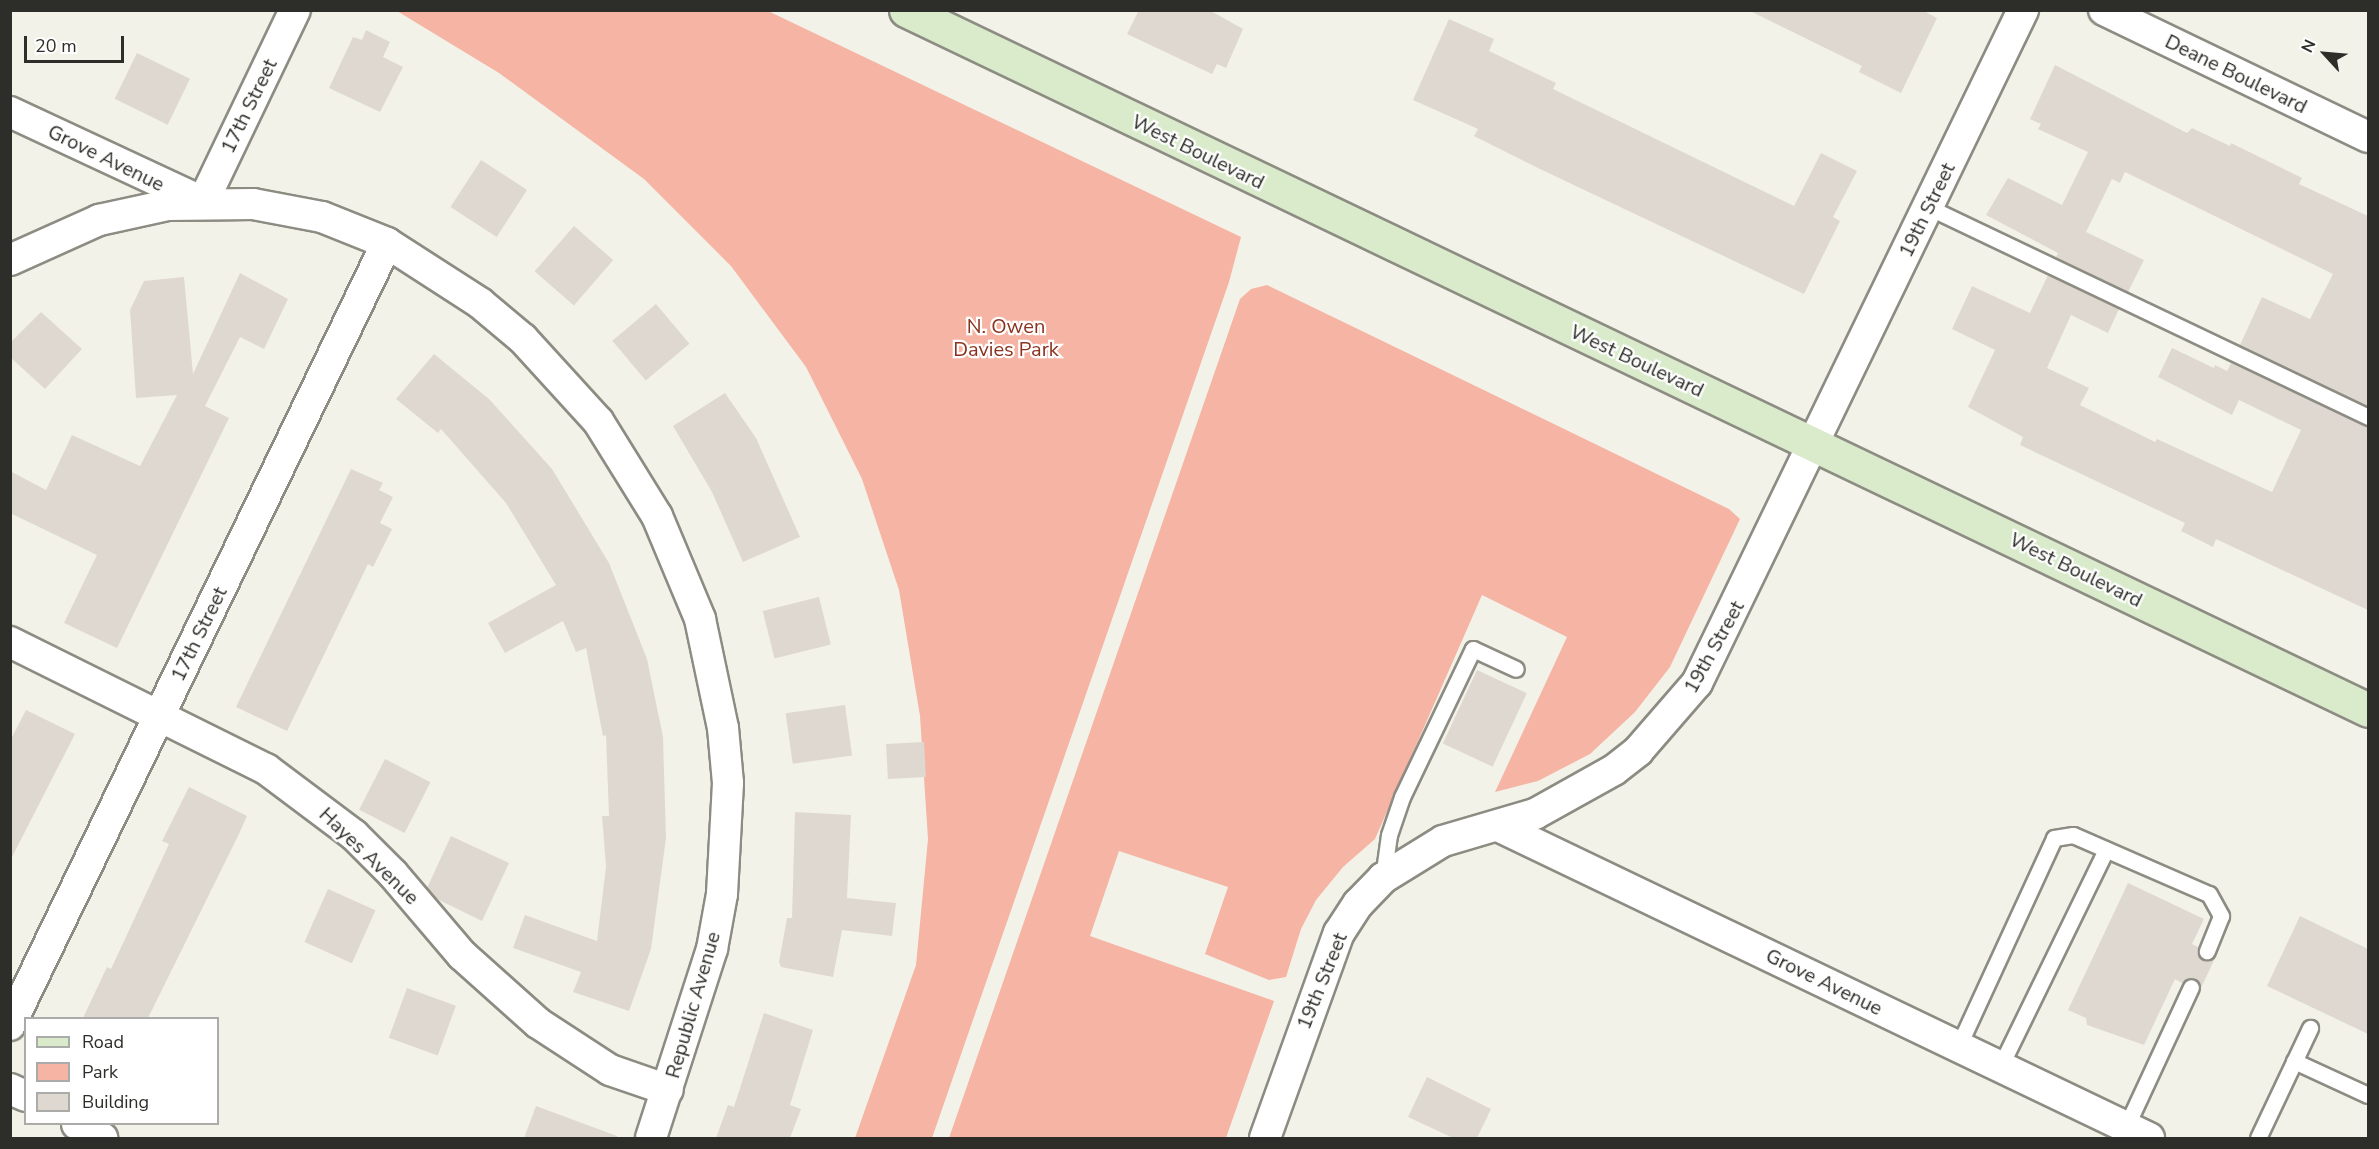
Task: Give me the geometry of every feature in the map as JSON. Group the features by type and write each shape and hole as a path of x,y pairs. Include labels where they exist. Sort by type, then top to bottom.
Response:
{"street":[{"name":"17th Street","path":"203,202 295,10"},
{"name":"West Boulevard","path":"906,10 2368,710"},
{"name":"19th Street","path":"1265,1138 1339,933 1358,904 1383,878 1443,841 1498,826 1562,802 1614,770 1679,708 1720,642 2023,10"},
{"name":"Deane Boulevard","path":"2104,10 2368,137"},
{"name":"Grove Avenue","path":"10,112 203,202"},
{"name":"Republic Avenue","path":"203,202 288,209 322,217 387,243 480,303 523,339 591,413 630,467 657,516 700,619 723,728 727,839 712,949 651,1138"},
{"path":"10,260 99,220 133,211 203,202"},
{"name":"17th Street","path":"10,1024 387,243"},
{"name":"Hayes Avenue","path":"10,642 232,749 311,800 393,874 462,955 538,1023 610,1070 668,1090"},
{"name":"Grove Avenue","path":"1498,826 2138,1133"},
{"path":"10,1089 24,1095"},
{"path":"78,1125 102,1138"}],"lane":[{"path":"1928,207 2368,417"},
{"path":"1383,878 1389,835 1402,797 1473,649 1516,669"},
{"path":"1958,1047 2054,838 2073,835 2209,894 2221,916 2207,951"},
{"path":"2000,1067 2106,850"},
{"path":"2138,1133 2191,987"},
{"path":"2258,1138 2310,1028"},
{"path":"2294,1061 2368,1095"}],"green space":[{"name":"N. Owen Davies Park","path":"397,11 768,11 1241,237 1229,282 932,1138 855,1138 916,965 928,839 920,716 899,590 862,479 806,367 731,266 644,179 499,73"},
{"path":"1267,285 1729,509 1740,519 1670,667 1635,712 1590,754 1538,781 1495,792 1567,637 1482,595 1375,839 1343,867 1316,900 1301,929 1286,977 1269,980 1205,954 1228,887 1119,851 1090,936 1274,1001 1226,1138 949,1138 1240,299 1251,289"}],"building":[{"path":"1139,10 1209,10 1243,29 1226,68 1217,64 1212,74 1127,34"},
{"path":"1748,10 1922,10 1937,18 1901,93 1859,72 1862,66"},
{"path":"1449,19 1494,39 1489,51 1556,83 1553,89 1794,206 1821,153 1857,171 1833,217 1840,221 1804,294 1540,169 1474,136 1478,129 1413,100"},
{"path":"366,30 390,42 383,57 403,67 380,112 329,88 353,37 362,40"},
{"path":"137,53 190,79 168,125 115,99"},
{"path":"2055,65 2187,133 2192,128 2230,146 2231,143 2302,178 2299,184 2368,216 2368,406 2240,345 2262,297 2310,319 2333,274 2125,172 2120,183 2112,179 2086,232 2144,260 2128,292 2056,257 2058,253 1986,215 2008,178 2062,205 2088,152 2038,129 2041,124 2030,119"},
{"path":"481,160 527,190 497,237 451,207"},
{"path":"574,226 613,260 574,305 535,271"},
{"path":"240,273 288,299 264,349 240,337 205,406 229,418 117,648 64,623 97,555 10,513 10,471 46,490 72,435 140,466 177,395 136,398 130,310 144,281 184,277 193,374"},
{"path":"2048,275 2119,309 2108,333 2071,315 2047,368 2089,388 2080,405 2155,442 2157,439 2272,492 2301,430 2239,400 2232,415 2158,377 2172,348 2214,368 2215,365 2227,371 2231,363 2368,427 2368,610 2216,539 2213,547 2181,531 2185,523 2020,445 2023,437 1968,407 1995,350 1952,329 1972,286 2030,313"},
{"path":"656,304 689,344 646,380 612,341"},
{"path":"41,312 82,349 45,389 10,357 10,343"},
{"path":"434,354 489,399 552,469 609,563 647,659 663,737 666,838 651,949 629,1011 573,992 581,972 513,948 525,915 597,941 606,867 602,816 609,816 606,735 603,736 586,648 576,652 563,621 505,653 488,623 556,585 506,503 441,429 438,433 396,399"},
{"path":"725,393 756,438 800,537 743,562 712,492 673,426"},
{"path":"351,469 383,483 379,490 393,497 380,523 392,529 373,567 368,564 287,731 236,707"},
{"path":"819,597 831,645 775,659 763,611"},
{"path":"1477,670 1527,693 1493,767 1443,743"},
{"path":"845,705 852,756 793,764 786,713"},
{"path":"26,710 75,734 10,861 10,741"},
{"path":"924,742 926,777 888,779 886,744"},
{"path":"385,759 430,782 405,833 359,810"},
{"path":"189,787 247,816 148,1017 83,1017 107,967 111,969 169,844 162,841"},
{"path":"795,812 851,815 847,898 896,903 892,936 842,930 833,977 781,967 779,962 787,918 792,918"},
{"path":"451,836 509,863 482,921 437,899 427,888"},
{"path":"2128,883 2204,919 2192,944 2198,947 2203,960 2216,956 2200,990 2195,978 2182,983 2175,979 2144,1045 2087,1025 2086,1018 2068,1010"},
{"path":"328,889 376,910 352,963 304,942"},
{"path":"2300,916 2368,949 2368,1034 2267,986"},
{"path":"407,988 456,1006 438,1056 389,1038"},
{"path":"764,1013 813,1030 790,1105 801,1109 790,1138 716,1138 728,1105 734,1107"},
{"path":"1427,1077 1491,1109 1477,1138 1453,1138 1408,1117"},
{"path":"536,1106 617,1136 617,1138 524,1138"}]}
